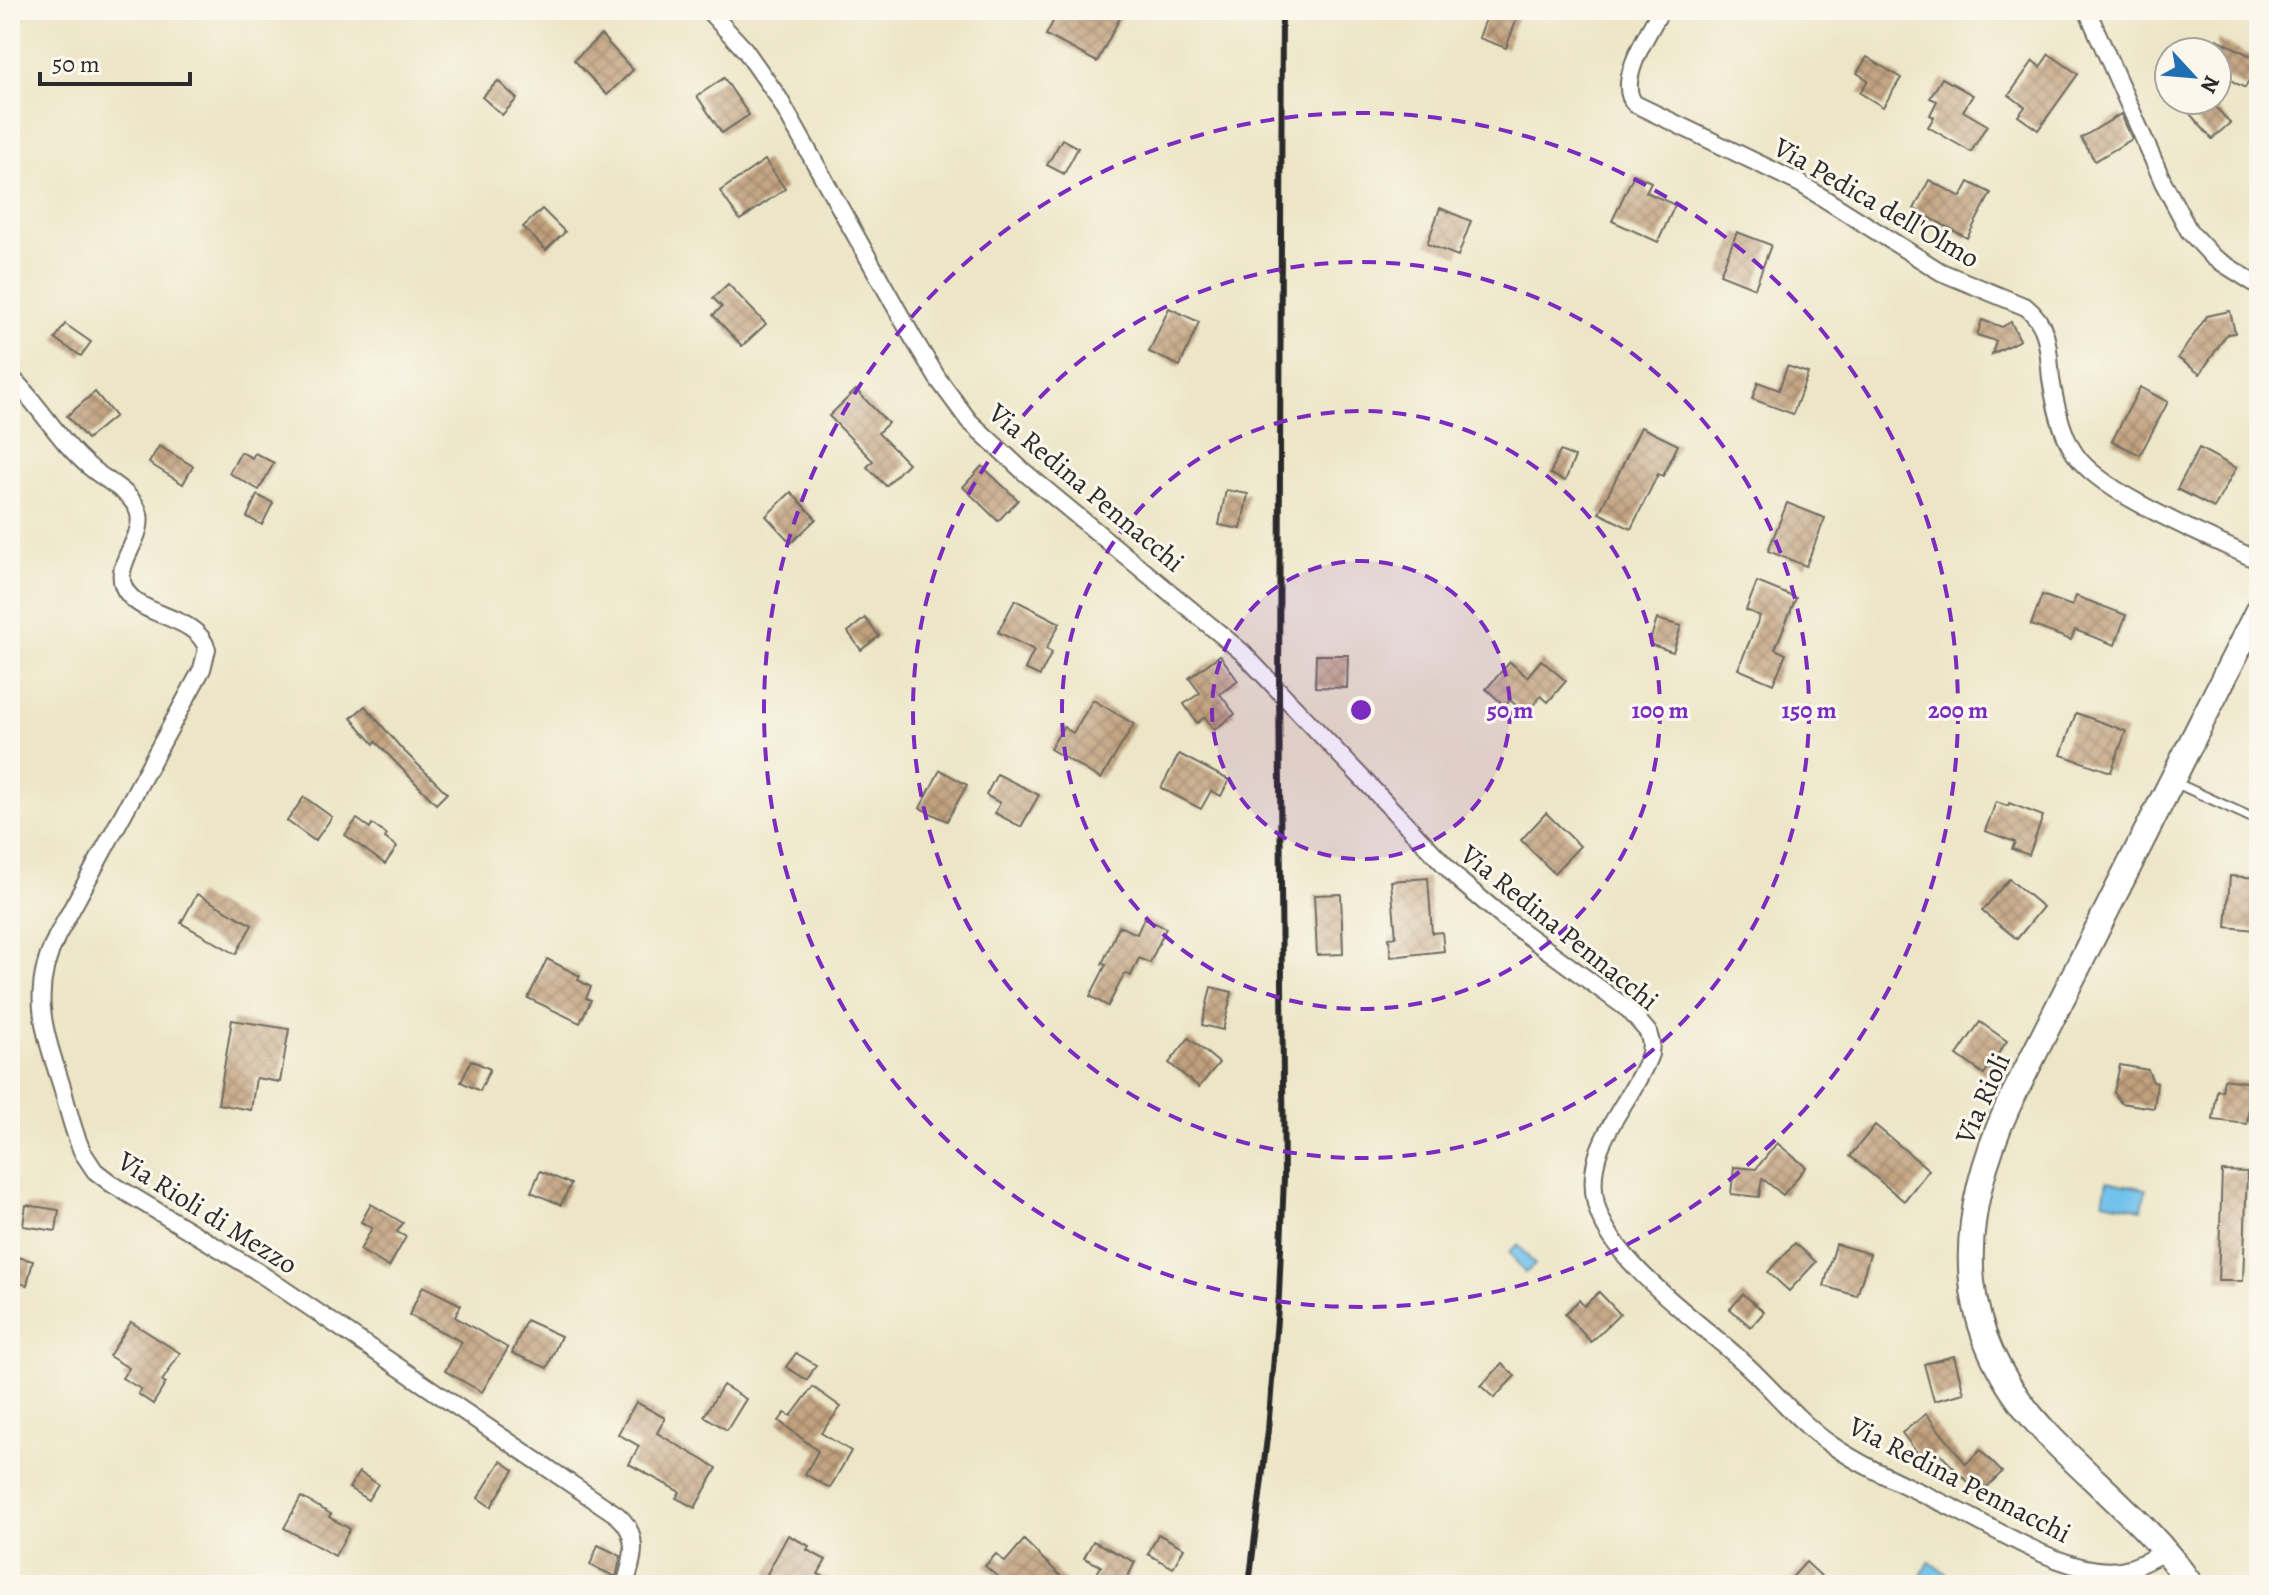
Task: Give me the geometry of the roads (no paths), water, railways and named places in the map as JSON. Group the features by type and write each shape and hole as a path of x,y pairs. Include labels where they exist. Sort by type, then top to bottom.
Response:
{"main road":[{"name":"Via Rioli","path":"2191,1585 2140,1523 2051,1439 2017,1397 1983,1335 1974,1299 1971,1229 1977,1190 1996,1133 2259,608"}],"street":[{"name":"Via Redina Pennacchi","path":"708,10 750,56 778,97 913,338 969,421 1082,521 1242,652 1461,882 1505,919 1619,1002 1643,1025 1651,1043 1650,1054 1608,1128 1593,1175 1595,1200 1603,1224 1634,1263 1672,1301 1745,1363 1811,1430 1847,1455 2033,1548 2080,1566 2101,1571 2122,1570 2135,1567 2165,1551"},
{"name":"Via Pedica dell'Olmo","path":"1661,10 1627,81 1627,94 1635,104 1801,184 1941,272 2026,307 2037,316 2044,329 2059,415 2070,445 2086,467 2118,492 2259,561"},
{"path":"2087,10 2163,182 2189,231 2213,257 2259,286"},
{"name":"Via Rioli di Mezzo","path":"10,376 78,456 135,505 139,524 123,568 125,590 139,603 197,634 207,649 202,669 57,936 43,972 40,992 42,1020 83,1153 95,1171 121,1190 255,1270 617,1515 630,1530 634,1543 625,1585"}],"lane":[{"path":"2172,780 2259,821"}],"water":[{"path":"2107,1181 2146,1189 2142,1209 2103,1201"},
{"path":"1518,1245 1535,1265 1525,1273 1509,1252"},
{"path":"1929,1562 1947,1574 1940,1585 1915,1585"}],"railway":[{"path":"1249,1585 1268,1430 1279,1295 1284,1178 1279,690 1282,10"}]}
